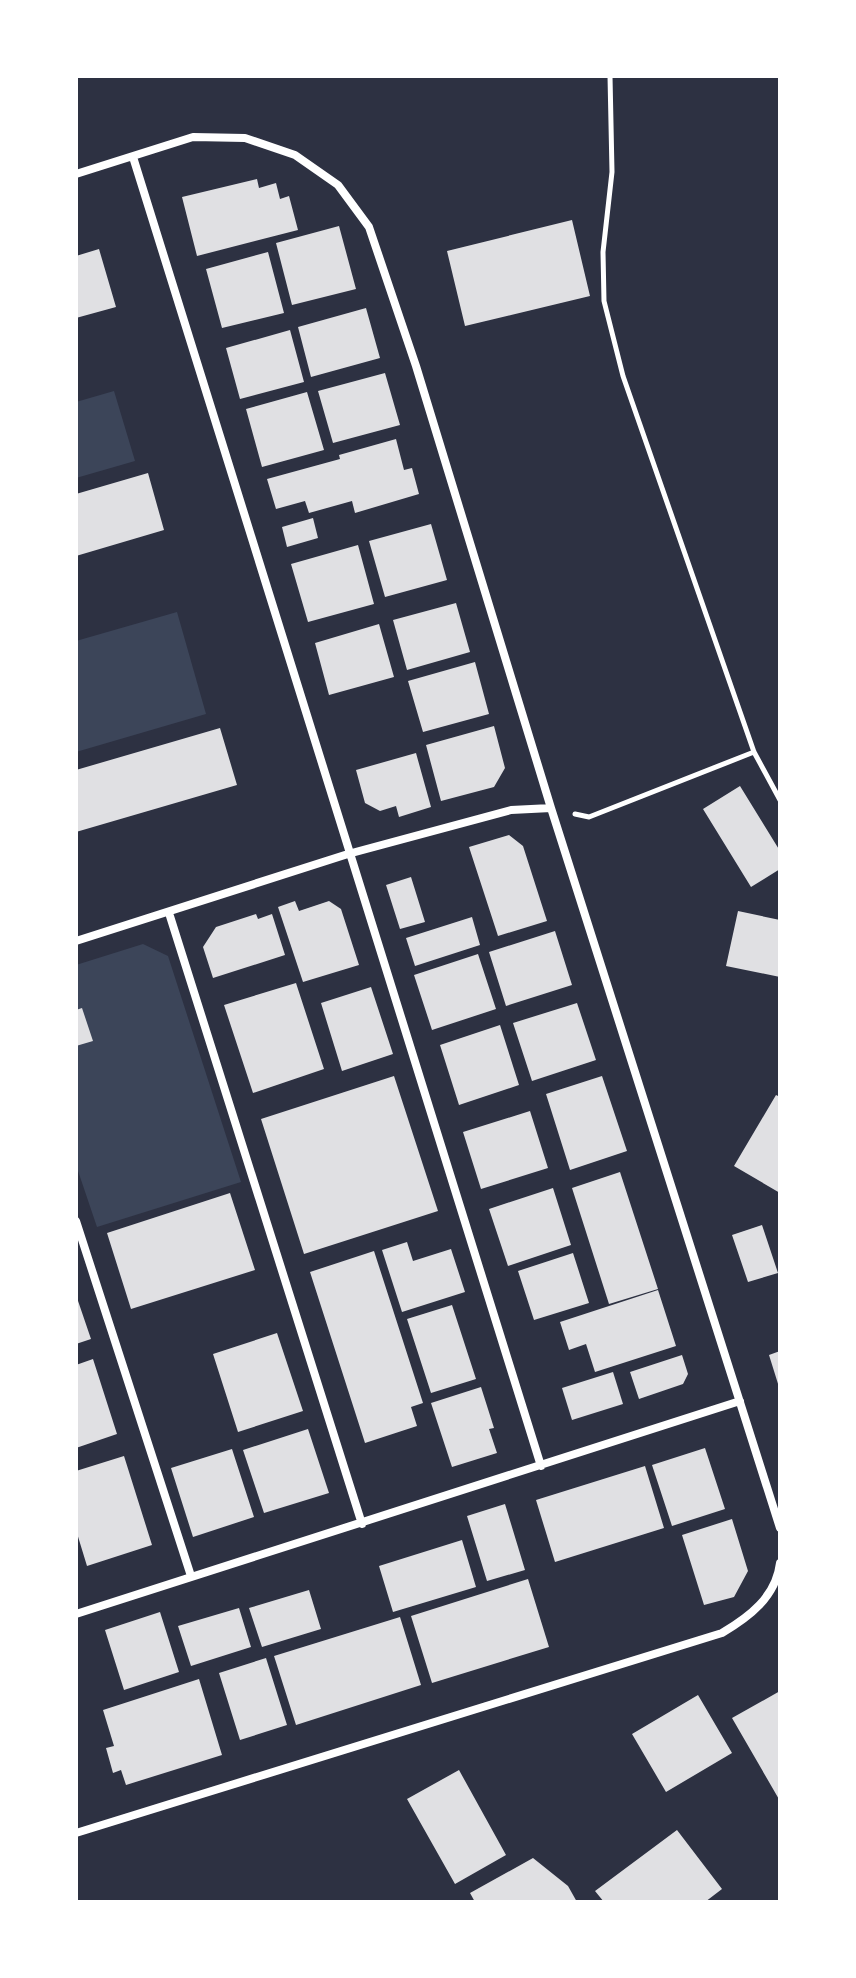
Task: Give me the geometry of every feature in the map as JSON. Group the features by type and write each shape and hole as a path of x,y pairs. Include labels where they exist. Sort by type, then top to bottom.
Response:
{"street":[{"path":"76,174 193,137 245,138 295,155 306,162 338,185 369,227 416,366 551,808 780,1528"},
{"path":"133,157 541,1466"},
{"path":"76,941 348,854 511,810 551,808"},
{"path":"169,913 362,1524"},
{"path":"76,1221 191,1576"},
{"path":"76,1614 740,1401"},
{"path":"76,1833 722,1633 748,1618 767,1597 780,1563"}],"path":[{"path":"610,76 612,172 603,252 604,301 623,376 754,752 780,800"},
{"path":"551,808 589,817 754,752"}],"shaded area":[{"path":"114,391 135,461 76,478 76,402"},
{"path":"177,612 206,714 76,752 76,641"},
{"path":"143,944 168,956 241,1182 97,1227 76,1165 76,965"}],"building":[{"path":"257,179 259,188 276,183 280,199 289,196 298,230 197,256 182,197"},
{"path":"572,220 590,296 465,326 447,251"},
{"path":"339,226 356,289 292,305 276,243"},
{"path":"99,249 116,307 76,318 76,256"},
{"path":"268,252 284,313 222,328 206,269"},
{"path":"366,308 380,358 311,377 298,327"},
{"path":"290,330 304,382 240,399 226,348"},
{"path":"385,373 400,425 333,443 318,391"},
{"path":"307,392 324,450 262,467 246,409"},
{"path":"396,439 404,470 412,468 419,494 355,513 352,501 309,513 305,501 276,509 267,479 340,459 339,455"},
{"path":"148,473 164,530 76,556 76,494"},
{"path":"313,518 318,538 287,547 282,527"},
{"path":"431,524 447,580 385,597 369,541"},
{"path":"358,545 374,604 308,622 291,564"},
{"path":"456,603 470,652 407,670 393,620"},
{"path":"379,624 394,677 329,695 315,643"},
{"path":"475,662 489,714 423,732 408,681"},
{"path":"494,726 505,768 494,787 441,801 426,745"},
{"path":"220,728 237,785 76,832 76,770"},
{"path":"416,753 431,807 399,817 396,806 380,811 365,803 356,770"},
{"path":"740,786 780,851 780,869 751,887 703,809"},
{"path":"509,835 523,846 547,921 498,936 469,847"},
{"path":"411,877 425,922 400,929 386,885"},
{"path":"295,901 299,911 329,901 341,909 359,965 303,982 278,907"},
{"path":"738,911 780,920 780,977 726,966"},
{"path":"256,914 258,919 272,914 285,955 213,978 203,947 216,927"},
{"path":"472,917 480,945 415,966 406,938"},
{"path":"555,931 572,985 506,1006 489,952"},
{"path":"478,954 496,1009 432,1030 414,975"},
{"path":"296,983 324,1069 253,1093 224,1005"},
{"path":"371,987 393,1054 342,1071 321,1003"},
{"path":"577,1003 596,1060 532,1081 513,1023"},
{"path":"82,1008 93,1041 76,1046 76,1010"},
{"path":"500,1025 519,1085 459,1105 440,1045"},
{"path":"394,1076 438,1211 304,1254 261,1119"},
{"path":"602,1076 627,1151 570,1170 546,1094"},
{"path":"776,1095 780,1097 780,1193 734,1166"},
{"path":"530,1111 548,1168 481,1189 463,1132"},
{"path":"620,1172 658,1289 609,1304 572,1188"},
{"path":"553,1188 571,1245 508,1266 489,1209"},
{"path":"230,1193 255,1270 131,1309 107,1233"},
{"path":"762,1225 778,1273 748,1282 732,1235"},
{"path":"407,1242 413,1261 451,1249 465,1292 402,1312 382,1250"},
{"path":"374,1251 423,1403 411,1407 417,1426 365,1443 310,1272"},
{"path":"573,1253 589,1303 534,1320 518,1271"},
{"path":"658,1290 676,1346 595,1372 586,1344 569,1350 560,1322"},
{"path":"76,1295 91,1339 76,1344"},
{"path":"452,1305 476,1379 431,1393 407,1319"},
{"path":"277,1333 303,1411 238,1432 213,1354"},
{"path":"780,1351 780,1387 779,1387 769,1355"},
{"path":"682,1355 688,1374 683,1384 639,1399 630,1372"},
{"path":"93,1359 117,1434 76,1448 76,1365"},
{"path":"613,1372 623,1404 572,1420 562,1388"},
{"path":"481,1387 494,1428 489,1429 497,1453 452,1467 431,1403"},
{"path":"308,1429 329,1493 264,1513 243,1450"},
{"path":"705,1448 725,1509 672,1526 652,1465"},
{"path":"232,1449 254,1517 193,1537 171,1468"},
{"path":"124,1456 152,1545 87,1566 76,1530 76,1471"},
{"path":"645,1466 664,1528 555,1562 536,1500"},
{"path":"505,1504 525,1570 487,1581 467,1516"},
{"path":"732,1519 748,1571 734,1597 704,1605 682,1535"},
{"path":"462,1540 476,1587 393,1612 379,1566"},
{"path":"528,1579 549,1647 432,1683 411,1616"},
{"path":"309,1590 321,1629 262,1647 249,1608"},
{"path":"239,1608 251,1647 191,1666 178,1626"},
{"path":"160,1612 179,1672 124,1690 105,1630"},
{"path":"400,1617 421,1685 296,1725 274,1656"},
{"path":"266,1658 287,1725 240,1740 219,1673"},
{"path":"199,1679 222,1755 126,1785 121,1770 113,1773 106,1748 114,1746 103,1710"},
{"path":"780,1691 780,1801 732,1718"},
{"path":"698,1695 732,1753 666,1792 632,1734"},
{"path":"459,1770 506,1855 455,1884 407,1799"},
{"path":"677,1830 722,1889 705,1902 604,1902 595,1891"},
{"path":"533,1858 568,1886 577,1902 475,1902 470,1893"}]}
